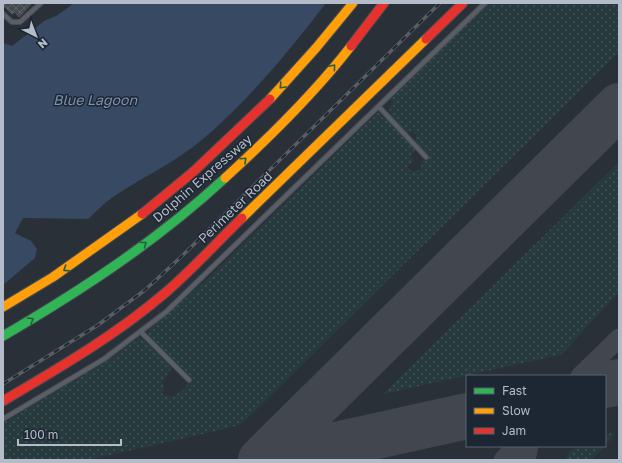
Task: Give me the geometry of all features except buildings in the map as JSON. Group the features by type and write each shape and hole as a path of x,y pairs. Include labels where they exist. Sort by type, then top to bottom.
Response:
{"main road":[{"name":"Dolphin Expressway","path":"3,307 98,247 185,180 231,138 272,97 309,57 353,3"},
{"name":"Dolphin Expressway","path":"3,336 64,300 113,267 170,224 212,189 267,138 307,97 354,42 384,3"},
{"name":"Perimeter Road","path":"3,401 107,338 166,292 463,3"}],"lane":[{"path":"3,14 12,22 20,22 41,3"},
{"path":"3,419 94,365 141,332 176,304 485,3"},
{"path":"379,107 426,157"},
{"path":"141,332 189,380"}],"green space":[{"path":"489,3 619,3 619,52 243,423 229,428 88,460 3,460 3,423 113,357 139,338 145,339 173,366 162,382 164,389 162,394 173,397 185,388 190,379 148,337 147,334 149,330 203,283 378,112 382,113 381,116 384,119 387,117 415,147 414,152 410,156 414,160 407,167 411,171 420,170 423,160 428,156 416,143 416,135 412,131 407,133 390,116 391,114 389,111 393,101 389,101"},
{"path":"619,162 619,292 563,353 383,394"},
{"path":"614,432 613,437 606,445 606,435"},
{"path":"578,447 604,447 591,460 565,460 571,450"}],"water":[{"name":"Blue Lagoon","path":"326,3 298,39 253,91 220,124 193,147 112,197 88,219 23,218 15,233 31,241 37,249 35,258 3,285 3,43 12,46 44,21 56,16 73,4"}],"taxiway":[{"path":"581,375 619,338"},
{"path":"606,394 619,389"},
{"path":"503,460 515,447"},
{"path":"526,460 529,447"}],"runway":[{"path":"261,460 619,106"},
{"path":"606,385 619,382"},
{"path":"268,460 466,416"}],"railway":[{"path":"3,384 98,325 145,290 182,256 440,3"}],"traffic: fast":[{"path":"3,336 62,301 118,263 173,222 225,178"}],"traffic: slow":[{"path":"270,99 316,48 353,3"},
{"path":"242,218 426,39"},
{"path":"225,178 291,115 337,64 351,46"},
{"path":"3,307 53,277 142,214"}],"traffic: jam":[{"path":"351,46 384,3"},
{"path":"426,39 463,3"},
{"path":"142,214 193,172 270,99"},
{"path":"3,401 87,350 127,323 185,275 242,218"}]}
